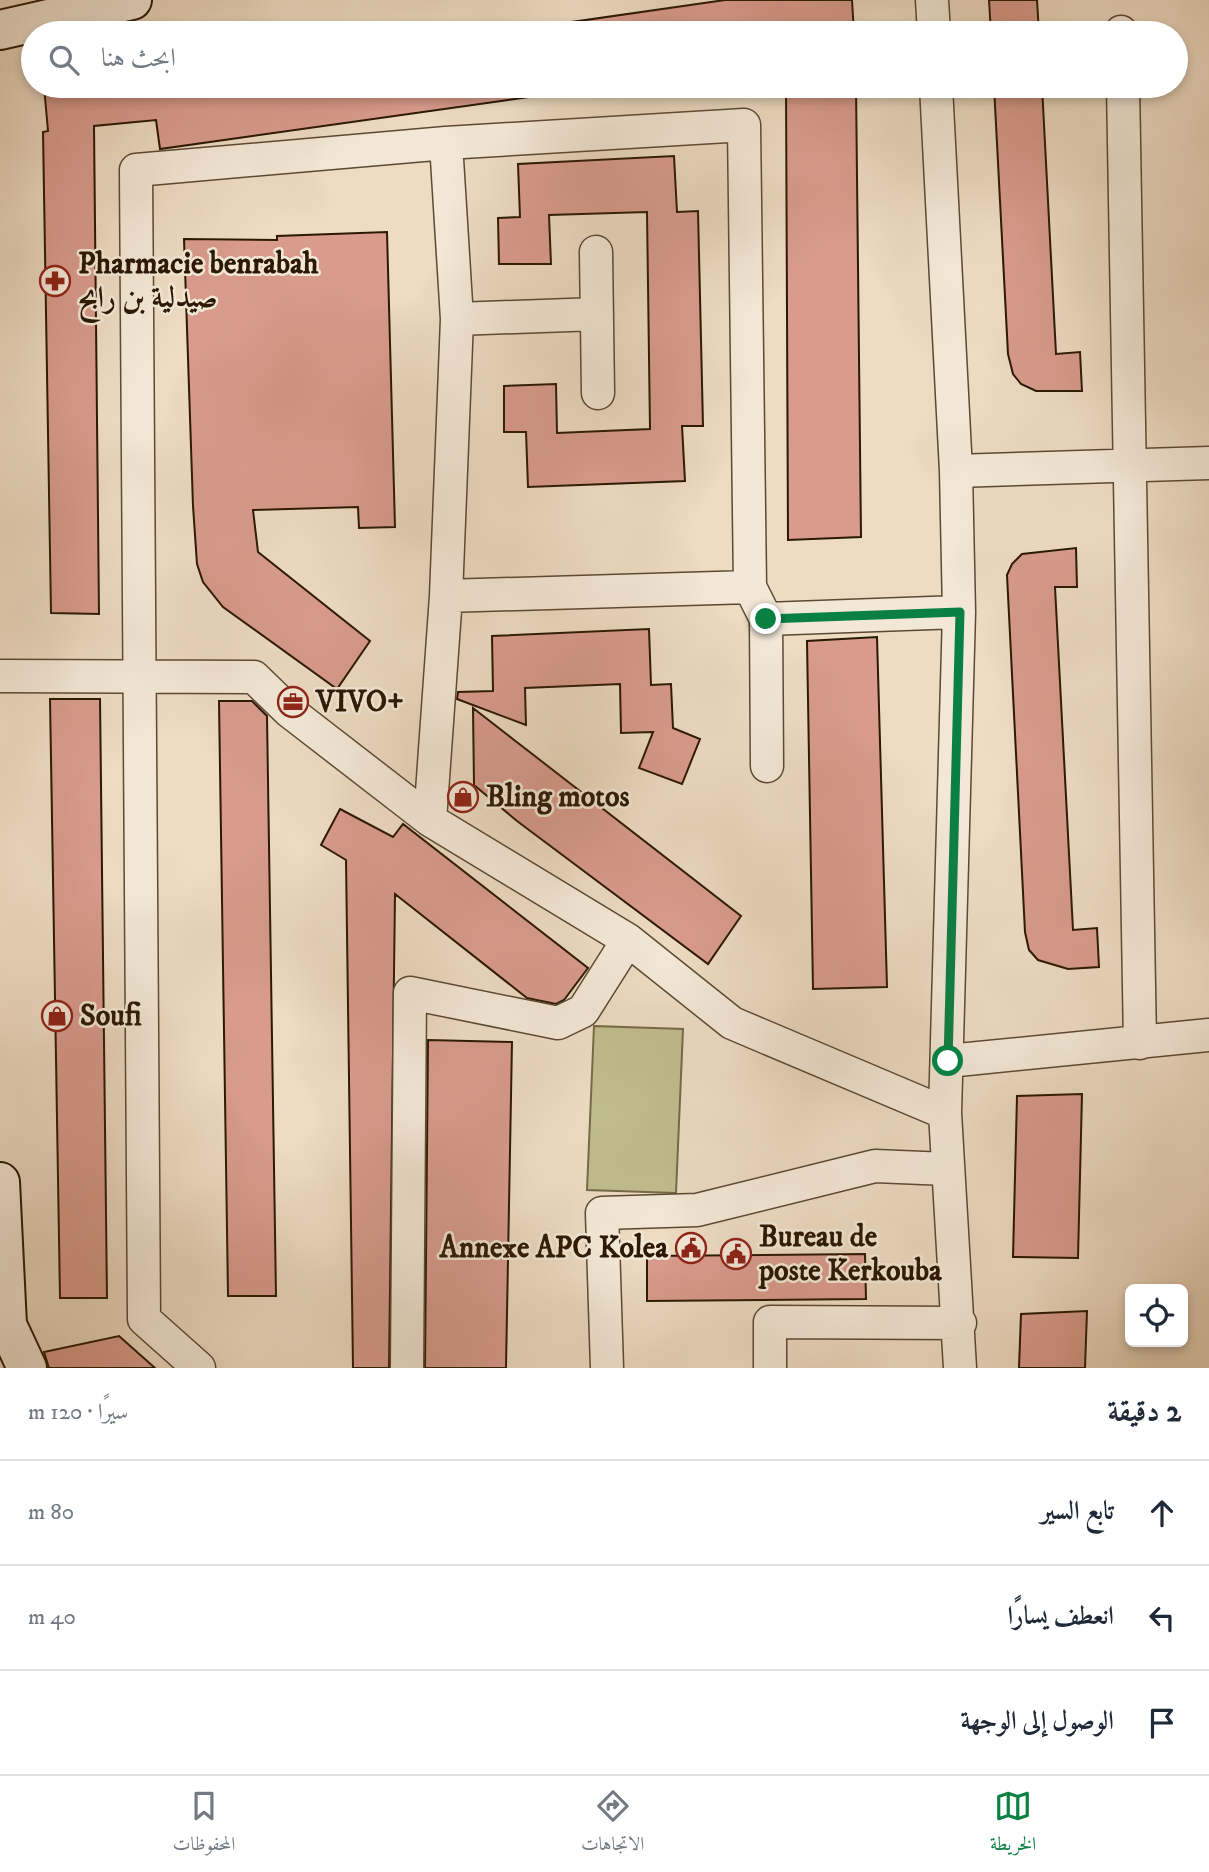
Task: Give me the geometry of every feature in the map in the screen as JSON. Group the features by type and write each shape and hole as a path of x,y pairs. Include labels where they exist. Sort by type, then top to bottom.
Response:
{"main road":[{"path":"40,21 132,0"},
{"path":"0,30 21,25"},
{"path":"0,1182 7,1325 15,1356"}],"street":[{"path":"932,0 933,21"},
{"path":"937,98 956,471 960,612 945,1113 960,1323 960,1368"},
{"path":"1122,98 1140,1043"},
{"path":"199,1368 144,1319 135,170 446,143 744,125 750,587 766,619 767,766"},
{"path":"430,820 446,596 457,318 446,143"},
{"path":"596,252 598,393"},
{"path":"457,318 597,314"},
{"path":"956,471 1209,463"},
{"path":"446,596 750,587"},
{"path":"766,619 960,612"},
{"path":"0,676 141,679 254,677 289,710 430,820 628,940 732,1023 945,1113"},
{"path":"407,1368 410,993 558,1023 583,1011 628,940"},
{"path":"948,1061 1209,1035"},
{"path":"607,1368 602,1213 697,1210 875,1167 947,1169"},
{"path":"770,1368 770,1322 960,1323"}],"shaded area":[{"path":"594,1026 683,1029 676,1193 587,1190"}],"building":[{"path":"725,0 852,0 853,21 579,21"},
{"path":"989,0 1037,0 1038,21 990,21"},
{"path":"45,98 522,98 160,149 156,120 94,126 99,614 51,613 43,132 48,131"},
{"path":"786,98 856,98 861,537 788,540"},
{"path":"995,98 1043,98 1056,354 1080,352 1082,391 1036,391 1021,384 1013,374 1008,354"},
{"path":"674,156 677,212 698,211 703,426 682,426 685,481 528,487 526,432 504,432 504,386 556,384 557,433 650,429 647,212 549,215 551,264 499,264 498,218 520,217 518,164"},
{"path":"387,232 395,527 359,528 358,507 253,510 258,552 370,641 337,689 223,607 203,582 197,564 193,506 184,239 277,240 277,236"},
{"path":"1076,548 1077,587 1055,587 1073,930 1097,928 1099,967 1068,969 1038,960 1029,950 1025,932 1007,575 1012,564 1022,554"},
{"path":"649,629 651,685 671,684 673,728 700,739 682,784 639,768 653,732 621,733 620,684 525,688 526,725 457,699 458,692 493,691 492,636"},
{"path":"877,637 887,987 813,989 807,641"},
{"path":"50,699 100,699 107,1298 60,1298"},
{"path":"219,701 252,701 267,716 276,1296 228,1296"},
{"path":"473,708 741,916 708,964 517,821 474,785"},
{"path":"340,809 393,837 403,824 588,968 564,1000 556,1004 527,998 395,894 389,1368 353,1368 346,860 321,845"},
{"path":"428,1040 512,1042 506,1368 425,1368"},
{"path":"1082,1094 1078,1258 1013,1257 1017,1096"},
{"path":"865,1254 866,1299 647,1301 647,1256"},
{"path":"1087,1311 1085,1368 1019,1368 1021,1314"},
{"path":"119,1336 155,1368 49,1368 44,1352"}],"place":[{"name":"Pharmacie benrabah صيدلية بن رابح","path":"55,281"},
{"name":"VIVO+","path":"293,702"},
{"name":"Bling motos","path":"463,797"},
{"name":"Soufi","path":"57,1016"},
{"name":"Annexe APC Kolea","path":"691,1248"},
{"name":"Bureau de poste Kerkouba","path":"736,1254"}],"route":[{"path":"766,619 960,612 948,1061"}]}
